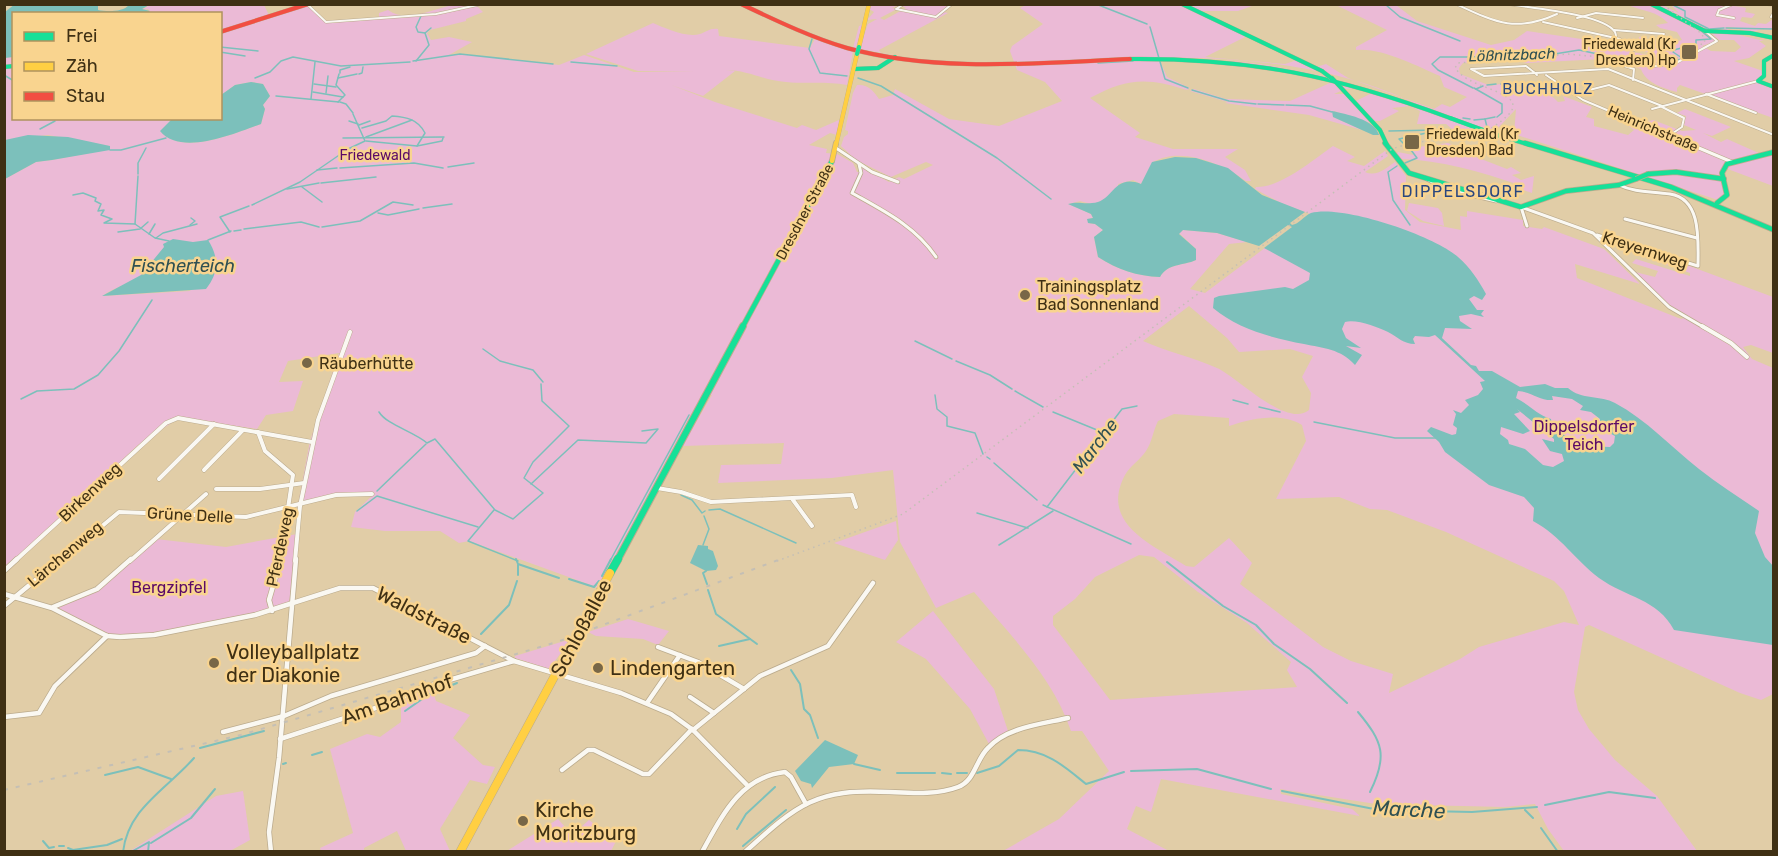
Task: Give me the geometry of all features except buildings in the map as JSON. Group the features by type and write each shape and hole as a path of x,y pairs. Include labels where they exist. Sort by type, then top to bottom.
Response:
{"main road":[{"path":"741,4 814,37 891,58 945,63 1005,64 1155,59 1225,60 1304,70 1371,88 1494,134 1720,202 1773,230"},
{"name":"Dresdner Straße","path":"702,405 831,165 869,4"},
{"path":"1182,4 1322,71 1380,130 1383,140 1411,175 1521,207 1562,192 1619,185 1648,174 1676,172 1724,179"},
{"path":"1651,4 1701,30 1749,33 1773,38"},
{"path":"222,31 308,5"},
{"path":"1772,57 1763,64 1764,76 1758,81 1773,87"},
{"path":"854,68 872,68 891,58"},
{"path":"853,76 864,70 881,67 891,58"},
{"path":"854,68 864,70"},
{"path":"1720,202 1728,189 1724,179 1724,168 1732,162 1773,152"},
{"name":"Schloßallee","path":"460,852 702,405"}],"street":[{"path":"308,5 326,22 436,14 482,4"},
{"path":"904,4 896,9 936,17 952,4"},
{"path":"1456,4 1514,27 1534,26 1558,14"},
{"path":"1508,4 1576,18 1598,20 1614,30 1664,34"},
{"path":"1733,4 1720,9 1717,15 1734,18"},
{"path":"1761,4 1773,5"},
{"path":"1609,9 1609,14"},
{"path":"1771,17 1773,12"},
{"path":"1576,18 1592,13 1643,18"},
{"path":"1542,22 1618,39"},
{"path":"1614,30 1618,39"},
{"path":"1634,80 1634,69 1602,60 1654,66 1676,63 1717,42 1701,30"},
{"path":"1618,39 1615,45 1634,50"},
{"path":"1537,75 1526,66 1472,69 1484,76 1546,75 1601,68 1773,135"},
{"name":"Heinrichstraße","path":"1546,75 1572,94 1732,162"},
{"path":"1652,109 1758,81"},
{"path":"1572,94 1609,85 1662,106 1684,118 1682,127 1670,135"},
{"path":"1706,94 1756,113"},
{"path":"836,148 860,164 898,182"},
{"path":"860,164 861,173 851,191 853,194 906,224 925,241 936,257"},
{"path":"1619,185 1639,193 1674,194 1682,199 1694,215 1697,238 1625,219"},
{"path":"1521,207 1527,226"},
{"name":"Kreyernweg","path":"1521,207 1696,266 1697,238"},
{"path":"1593,233 1669,307 1731,343 1747,357"},
{"path":"271,852 269,832 280,739 289,605 300,506 312,442 350,332"},
{"name":"Birkenweg","path":"4,571 166,423 178,418 215,424"},
{"path":"159,479 215,424 312,442"},
{"path":"204,470 244,429"},
{"name":"Pferdeweg","path":"258,432 259,445 273,461 293,475 282,555 269,600 272,610"},
{"name":"Pferdeweg","path":"216,489 260,489 304,483"},
{"path":"656,488 681,492 711,502 793,500 852,495 856,507"},
{"path":"52,608 97,589 206,494"},
{"name":"Grüne Delle","path":"116,513 185,513 246,518 336,495 372,494"},
{"path":"793,500 812,526"},
{"name":"Lärchenweg","path":"4,606 116,513"},
{"path":"562,770 588,750 594,750 643,774 649,774 693,729 744,689 776,668 828,646 873,583"},
{"name":"Waldstraße","path":"107,636 151,636 272,610 339,588 373,588 514,661 647,703 672,714 693,729 747,785"},
{"path":"4,594 52,608 107,636 56,686 39,713 4,717"},
{"path":"223,732 281,717 331,696 476,653 485,646"},
{"path":"658,647 698,662 744,689"},
{"path":"647,703 680,655"},
{"name":"Am Bahnhof","path":"280,739 397,701 416,690 514,661"},
{"path":"690,697 714,713"},
{"path":"745,852 818,797 838,792 909,794 960,786 974,771 987,749 1003,737 1068,718"},
{"path":"702,852 727,807 747,785 785,772 792,778 806,804"}],"green space":[{"name":"Friedewald","path":"457,4 479,5 477,6 483,12 466,21 430,30 427,33 431,40 449,37 472,42 449,55 460,54 559,65 584,55 634,72 695,72 638,71 586,54 653,23 688,35 718,29 719,36 810,48 815,39 853,51 847,85 794,83 735,71 703,96 671,85 715,102 797,128 802,125 816,130 839,120 837,135 830,133 809,145 827,149 826,153 837,154 853,163 857,172 861,172 861,166 889,182 899,177 904,179 933,165 926,162 891,177 856,160 841,146 844,137 848,134 845,130 853,93 857,85 868,87 879,99 893,95 895,89 949,119 999,126 1062,101 1045,82 1017,70 1010,51 1012,46 1043,24 1020,8 1026,5 1255,5 1238,11 1196,11 1247,36 1205,57 1285,64 1300,59 1316,67 1326,64 1357,81 1328,73 1260,62 1159,58 1167,77 1190,88 1187,90 1149,82 1126,83 1090,98 1140,133 1135,137 1173,149 1238,149 1225,157 1245,170 1251,181 1246,181 1214,163 1189,156 1164,158 1153,162 1141,184 1133,180 1118,184 1118,193 1104,204 1096,205 1080,201 1069,204 1091,214 1093,218 1088,219 1088,223 1095,224 1103,230 1094,237 1098,257 1120,269 1160,277 1171,267 1196,260 1196,249 1179,233 1183,230 1217,233 1247,242 1229,244 1190,289 1205,293 1310,214 1281,203 1255,189 1256,187 1286,178 1333,146 1355,157 1347,161 1364,166 1385,151 1388,156 1365,172 1377,173 1395,162 1406,176 1405,210 1420,222 1461,230 1460,216 1467,217 1467,211 1523,220 1523,226 1542,229 1544,227 1604,249 1640,284 1575,264 1577,278 1681,319 1686,317 1664,301 1635,272 1655,277 1658,271 1632,263 1636,259 1690,276 1690,273 1646,257 1649,251 1773,297 1773,353 1751,345 1743,347 1752,359 1773,368 1773,694 1761,700 1740,693 1589,625 1585,627 1574,692 1578,710 1589,729 1615,760 1657,796 1697,851 1564,851 1548,829 1535,804 1505,807 1376,804 1280,789 1281,794 1352,809 1360,816 1161,779 1151,812 1136,806 1127,829 1169,851 1003,851 1059,819 1109,771 1082,731 1071,731 1063,711 1042,675 974,592 936,608 900,542 893,470 832,478 718,483 721,465 781,464 784,443 682,446 712,395 704,394 697,405 599,588 469,541 459,543 440,531 385,531 351,527 355,512 375,493 336,494 298,505 310,441 339,353 288,361 279,382 303,381 293,411 266,415 257,429 179,418 138,445 5,570 5,179 36,162 110,149 109,146 48,135 5,140 5,58 12,57 12,120 171,120 161,131 170,139 195,143 238,133 261,124 265,109 263,105 270,96 263,84 251,82 235,85 222,94 222,12 142,10 149,5 264,5 270,17 307,6 328,23 379,19 379,13 388,10 404,16 421,14","holes":["184,254 201,268 190,291 103,296 146,277 158,267 160,260","1189,306 1227,338 1239,352 1290,349 1313,356 1302,377 1311,393 1309,410 1300,414 1288,413 1262,399 1217,368 1143,341","1174,414 1229,418 1229,426 1265,418 1288,419 1302,425 1306,441 1276,499 1339,497 1370,509 1387,510 1446,532 1554,581 1564,591 1579,625 1564,622 1479,647 1460,659 1389,693 1393,674 1351,661 1323,647 1240,584 1252,563 1229,538 1194,567 1186,566 1145,541 1124,520 1119,507 1119,492 1125,475 1148,448 1158,421","1139,555 1154,557 1198,592 1247,623 1291,662 1287,670 1297,687 1110,700 1053,625 1053,616 1075,599 1095,577"]},
{"path":"1717,4 1746,8 1745,12 1755,14 1752,18 1742,17 1740,21 1755,26 1758,23 1766,24 1773,19 1773,30 1761,29 1751,33 1733,27 1726,27 1730,31 1708,29 1689,22 1676,13 1670,14 1717,41 1702,46 1711,51 1735,52 1741,47 1734,40 1719,40 1710,32 1731,33 1764,41 1759,41 1766,46 1749,58 1734,61 1763,71 1764,76 1759,82 1773,87 1773,118 1680,85 1677,92 1666,89 1646,78 1641,69 1616,60 1473,62 1463,63 1459,68 1460,74 1491,86 1508,83 1527,85 1544,91 1558,102 1565,101 1563,96 1592,107 1586,117 1594,119 1594,126 1628,135 1634,130 1619,118 1623,116 1642,124 1653,120 1682,131 1696,130 1684,125 1686,116 1677,113 1685,109 1731,127 1712,136 1703,133 1721,142 1727,139 1761,154 1724,165 1721,172 1725,194 1718,200 1514,134 1516,109 1495,131 1466,140 1446,124 1417,124 1420,111 1410,106 1392,108 1399,111 1380,121 1373,121 1356,101 1372,93 1362,88 1423,107 1400,97 1434,109 1442,104 1450,107 1467,97 1444,87 1440,76 1410,63 1376,51 1356,50 1356,47 1387,30 1336,5 1396,5 1417,21 1491,45 1514,40 1527,31 1595,41 1593,45 1648,55 1648,52 1640,50 1639,37 1670,44 1682,40 1677,32 1656,25 1668,23 1664,19 1628,5 1662,5 1679,13 1671,5"},
{"path":"871,5 898,5 892,8 897,9 880,18 884,20 906,8 902,6 905,5 952,5 943,12 948,13 879,50 881,53 853,48 859,26 862,25 856,47 860,47 868,24 877,19 867,20 874,12 869,9"},
{"path":"1225,60 1267,65 1323,76 1362,88 1346,89 1336,81 1323,77"},
{"path":"1332,82 1343,90 1334,94 1346,94 1370,123 1334,111 1333,117 1362,130 1309,115 1225,103 1228,102 1190,91 1194,89 1226,99 1290,101"},
{"path":"1448,143 1452,145 1450,147 1507,169 1511,167 1521,173 1512,175 1521,180 1534,176 1532,193 1517,188 1520,185 1476,171 1446,164 1400,159 1397,154 1398,152 1413,155 1411,148"},
{"path":"1773,153 1773,186 1725,168 1728,166"},
{"path":"1409,203 1438,208 1442,213 1444,226 1423,221 1407,211"},
{"path":"896,521 898,540 885,560 834,543"},
{"name":"Bergzipfel","path":"297,534 289,605 272,611 151,636 107,636 52,608 90,593 156,539 226,547"},
{"path":"933,611 994,689 1008,731 989,744 970,709 926,659 896,642"},
{"path":"628,619 669,631 658,645 643,639 596,636 588,632"},
{"path":"571,639 549,669 515,658 515,656"},
{"path":"431,685 436,701 470,715 453,738 483,765 495,767 487,784 470,780 440,829 450,851 406,851 397,831 364,848 364,851 321,851 320,848 353,833 330,749 367,734 380,737 401,722 401,699 406,694"},
{"path":"243,791 250,840 230,851 130,851 216,796"},
{"path":"558,819 572,835 589,820 616,841 611,851 507,851"}],"water":[{"path":"15,4 98,5 98,10 110,11 123,9 129,5 149,5 142,9 150,11 12,12 12,57 5,58 5,12"},
{"path":"251,82 263,84 270,96 263,105 265,109 261,124 224,137 195,143 169,139 160,131 171,120 222,120 222,94 235,85"},
{"path":"1332,111 1366,121 1376,129 1379,135 1373,135 1333,117"},
{"path":"28,135 68,137 110,146 110,150 36,162 5,179 5,140"},
{"name":"Dippelsdorfer Teich","path":"1175,157 1196,158 1228,168 1262,195 1305,212 1290,223 1292,225 1311,213 1325,211 1365,217 1410,231 1458,257 1474,274 1486,294 1482,300 1474,296 1469,299 1477,310 1484,310 1481,314 1484,317 1471,314 1459,316 1460,321 1472,329 1445,328 1442,338 1471,365 1476,366 1479,371 1492,371 1520,387 1545,384 1555,388 1568,388 1585,396 1615,403 1648,426 1706,475 1759,511 1755,533 1765,557 1773,566 1773,645 1674,630 1659,611 1599,578 1552,534 1533,521 1534,508 1524,497 1489,485 1445,452 1439,442 1427,431 1431,427 1452,435 1456,434 1457,428 1453,425 1456,414 1453,410 1461,413 1469,405 1465,400 1478,395 1483,389 1480,382 1485,381 1435,335 1415,336 1413,339 1415,344 1411,344 1373,326 1345,322 1342,329 1346,338 1361,348 1346,346 1362,355 1355,365 1344,356 1331,350 1256,332 1233,322 1213,308 1214,298 1219,296 1285,287 1293,289 1309,280 1310,273 1264,248 1292,227 1288,225 1259,246 1217,233 1183,230 1179,234 1196,249 1196,260 1171,267 1160,277 1128,271 1098,257 1094,237 1103,230 1095,224 1088,223 1087,219 1093,218 1091,214 1068,204 1099,202 1124,182 1141,184 1152,162","holes":["1518,391 1548,400 1553,400 1552,396 1572,399 1583,406 1580,410 1591,412 1600,419 1600,428 1615,436 1614,443 1610,447 1595,446 1566,436 1552,428 1551,419 1516,398","1517,409 1554,439 1554,442 1542,439 1550,451 1562,454 1564,461 1553,467 1543,465 1525,449 1509,444 1508,440 1500,434 1501,427 1523,434 1530,431 1514,414 1520,412"]},
{"name":"Fischerteich","path":"173,239 193,242 208,240 212,246 216,265 213,277 206,289 102,296 141,275 164,247 163,244"},
{"path":"698,545 708,546 708,549 713,551 718,566 716,570 706,571 690,563"},
{"path":"825,740 858,755 854,764 829,767 812,788 811,784 801,781 795,771"}],"waterway":[{"path":"1096,4 1147,24"},
{"name":"Lößnitzbach","path":"1671,4 1685,11 1685,17 1709,29 1704,29"},
{"path":"1386,5 1400,17 1460,41"},
{"path":"421,16 416,27 418,32 425,33"},
{"path":"1150,27 1165,79 1188,88"},
{"path":"425,33 431,28"},
{"path":"1710,29 1724,28"},
{"path":"1726,28 1774,29"},
{"name":"Lößnitzbach","path":"1682,58 1673,52 1674,50 1696,44 1696,40 1711,39 1700,30"},
{"path":"416,60 429,45 425,33"},
{"path":"812,39 809,49 820,73 847,76"},
{"path":"222,47 258,51"},
{"name":"Lößnitzbach","path":"1473,88 1438,70 1432,64 1440,57 1536,57 1579,50 1640,63"},
{"path":"222,52 245,56"},
{"path":"416,60 460,54 553,64"},
{"path":"255,78 270,72 281,61 293,57 341,66 410,62"},
{"name":"Lößnitzbach","path":"1669,63 1681,59"},
{"path":"1098,63 1133,61"},
{"path":"311,99 315,62"},
{"path":"571,62 617,66"},
{"path":"340,73 340,70 350,67"},
{"path":"359,74 362,73 363,67"},
{"path":"339,74 336,85 345,95 343,97"},
{"path":"338,78 357,74"},
{"path":"4,75 12,80"},
{"path":"327,86 328,76"},
{"path":"858,78 881,86 997,158 1051,199"},
{"path":"314,84 327,86"},
{"path":"1487,85 1496,84"},
{"path":"1501,84 1538,87"},
{"path":"326,93 327,86"},
{"path":"327,86 336,87"},
{"name":"Lößnitzbach","path":"1476,89 1483,86"},
{"name":"Lößnitzbach","path":"1474,88 1502,104 1502,113 1497,117"},
{"path":"1192,90 1229,101 1256,104"},
{"path":"313,92 343,97"},
{"path":"276,96 338,102"},
{"path":"338,102 343,97"},
{"path":"340,102 346,104 353,113"},
{"path":"1258,104 1284,105"},
{"path":"1286,105 1310,106 1332,112"},
{"path":"353,114 357,124"},
{"path":"362,128 386,121 392,116 411,120"},
{"name":"Lößnitzbach","path":"1485,119 1495,117"},
{"path":"1463,118 1470,119"},
{"path":"1474,120 1485,119"},
{"name":"Lößnitzbach","path":"1484,129 1487,127 1485,119"},
{"path":"366,137 411,120"},
{"path":"411,120 422,128 425,133 422,137"},
{"path":"40,129 55,121"},
{"path":"349,121 357,124"},
{"path":"359,125 370,121"},
{"path":"357,124 364,138"},
{"path":"1389,131 1436,130"},
{"name":"Lößnitzbach","path":"1403,143 1399,139 1440,130 1480,131"},
{"path":"364,138 422,137"},
{"path":"417,146 422,137"},
{"path":"422,137 444,137"},
{"path":"110,150 121,150 166,138"},
{"path":"343,138 364,138"},
{"path":"318,170 348,149 365,141 364,138"},
{"path":"417,146 442,141 443,138"},
{"path":"366,141 417,146"},
{"name":"Lößnitzbach","path":"1405,163 1417,158 1408,146"},
{"path":"138,174 138,163 146,148"},
{"path":"340,168 414,163 443,168"},
{"path":"448,167 474,163"},
{"name":"Lößnitzbach","path":"1397,166 1388,172 1393,200 1410,225"},
{"path":"318,170 337,168"},
{"path":"252,205 300,182 318,170"},
{"path":"135,224 138,176"},
{"path":"321,183 376,177"},
{"path":"287,189 319,183"},
{"path":"302,187 322,202"},
{"path":"73,195 83,193 96,198 95,201 101,204 98,211 104,210 101,215 112,219 104,223 135,224"},
{"path":"322,227 360,221 393,202 413,205"},
{"path":"423,208 452,204"},
{"path":"230,232 220,217 249,206"},
{"path":"378,213 388,215 419,209"},
{"path":"190,225 195,221 191,218"},
{"path":"141,228 148,222"},
{"path":"244,229 301,222 319,227"},
{"path":"135,224 141,228"},
{"path":"149,234 155,224"},
{"path":"156,238 163,233 197,224"},
{"path":"118,232 141,228"},
{"path":"141,228 149,234"},
{"path":"234,231 241,230"},
{"path":"208,240 230,232"},
{"path":"149,234 155,238 169,241"},
{"path":"21,399 37,391 74,389 98,375 119,351 152,300"},
{"path":"915,341 952,359"},
{"path":"483,349 500,361 533,370 543,382"},
{"path":"956,361 990,375 1012,389"},
{"path":"531,484 524,478 533,462 569,426 542,401 541,384"},
{"path":"1015,391 1043,407"},
{"path":"935,395 937,409 947,417 947,426 975,433 983,454"},
{"name":"Marche","path":"1233,400 1248,404"},
{"name":"Marche","path":"1047,507 1122,409 1137,406"},
{"name":"Marche","path":"1259,407 1280,412"},
{"path":"379,412 388,421 427,443 435,439 495,510 513,519 543,493 531,484"},
{"path":"1053,412 1097,430"},
{"path":"610,561 689,415"},
{"name":"Marche","path":"1314,422 1395,438 1436,438"},
{"path":"531,484 578,440 646,443 658,429 642,431"},
{"path":"377,491 426,444"},
{"path":"994,463 1037,500"},
{"path":"681,495 692,500 702,513 705,511"},
{"path":"357,511 377,496 478,527"},
{"name":"Marche","path":"1043,505 1047,507"},
{"name":"Marche","path":"1047,507 1131,544"},
{"path":"709,510 720,509 796,543"},
{"path":"494,510 468,541 517,560"},
{"path":"1027,528 1053,511"},
{"path":"977,513 1027,528"},
{"path":"703,545 709,529 704,516"},
{"path":"999,545 1027,528"},
{"path":"602,576 611,559"},
{"path":"517,560 518,564 559,578"},
{"name":"Marche","path":"1167,562 1223,606 1256,625 1274,644 1310,669 1347,703"},
{"path":"518,565 518,575"},
{"path":"706,571 703,573 707,584"},
{"path":"569,579 594,587 599,581"},
{"path":"481,634 509,605 517,581"},
{"path":"708,590 716,614 757,644"},
{"path":"719,646 750,639"},
{"path":"791,670 800,684 804,709 810,715 818,738"},
{"path":"405,711 428,695 457,683"},
{"name":"Marche","path":"1358,712 1373,732 1380,750 1379,769 1370,792"},
{"path":"200,748 264,731"},
{"name":"Marche","path":"977,773 999,766 1018,750 1047,756 1086,784 1124,772"},
{"path":"312,755 322,752"},
{"path":"123,852 132,823 141,811 194,758"},
{"name":"Marche","path":"854,764 880,770"},
{"path":"105,775 138,767 171,779"},
{"name":"Marche","path":"1131,771 1197,769 1271,789"},
{"name":"Marche","path":"897,773 935,773"},
{"name":"Marche","path":"942,773 951,774"},
{"name":"Marche","path":"957,773 967,773"},
{"name":"Marche","path":"737,829 746,814 775,787"},
{"path":"151,843 191,818 215,789"},
{"name":"Marche","path":"1282,791 1379,810 1472,812 1537,807"},
{"name":"Marche","path":"1545,805 1609,792 1655,798"},
{"path":"743,846 786,810"},
{"path":"1525,810 1533,818"},
{"path":"1541,828 1558,852"},
{"path":"68,848 73,850 107,845 122,839"},
{"path":"43,841 49,848 54,847"},
{"path":"131,852 149,842 148,852"},
{"path":"59,846 64,846"}],"railway":[{"path":"777,561 903,514 1392,149 1425,141 1469,137 1497,124 1512,111 1513,102 1468,79 1455,68 1458,63 1568,54 1661,63 1676,59 1705,42 1702,34 1662,4"},
{"path":"4,790 241,735 557,642 781,559"}],"traffic: fast":[{"path":"1182,4 1322,71"},
{"path":"1651,4 1705,31 1750,33 1774,38"},
{"path":"857,54 859,47"},
{"path":"1774,55 1764,61 1764,76 1758,81 1774,87"},
{"path":"854,69 878,68 895,57"},
{"path":"1130,59 1216,60 1293,71 1369,90 1450,118"},
{"path":"4,67 12,66"},
{"path":"1322,71 1331,78"},
{"path":"1332,78 1380,130 1383,140 1409,173 1521,207 1566,191 1619,185 1636,179"},
{"path":"1450,118 1494,134"},
{"path":"1494,134 1671,187 1774,230"},
{"path":"1717,203 1727,195 1722,173 1727,164 1774,152"},
{"path":"610,573 832,161"},
{"path":"1648,174 1676,172 1724,179"},
{"path":"1636,179 1648,174"}],"traffic: slow":[{"path":"859,47 869,4"},
{"path":"832,161 857,54"},
{"path":"460,852 610,573"}],"traffic: jam":[{"path":"222,31 308,4"},
{"path":"741,4 802,32 833,43 898,58 964,63 1130,59"}],"place":[{"name":"Friedewald (Kr Dresden) Hp","path":"1689,52"},
{"name":"Friedewald (Kr Dresden) Bad","path":"1412,142"},
{"name":"Trainingsplatz Bad Sonnenland","path":"1025,295"},
{"name":"Räuberhütte","path":"307,363"},
{"name":"Volleyballplatz der Diakonie","path":"214,663"},
{"name":"Lindengarten","path":"598,668"},
{"name":"Kirche Moritzburg","path":"523,821"}],"district":[{"name":"BUCHHOLZ","path":"1548,89"},
{"name":"DIPPELSDORF","path":"1463,191"}]}
